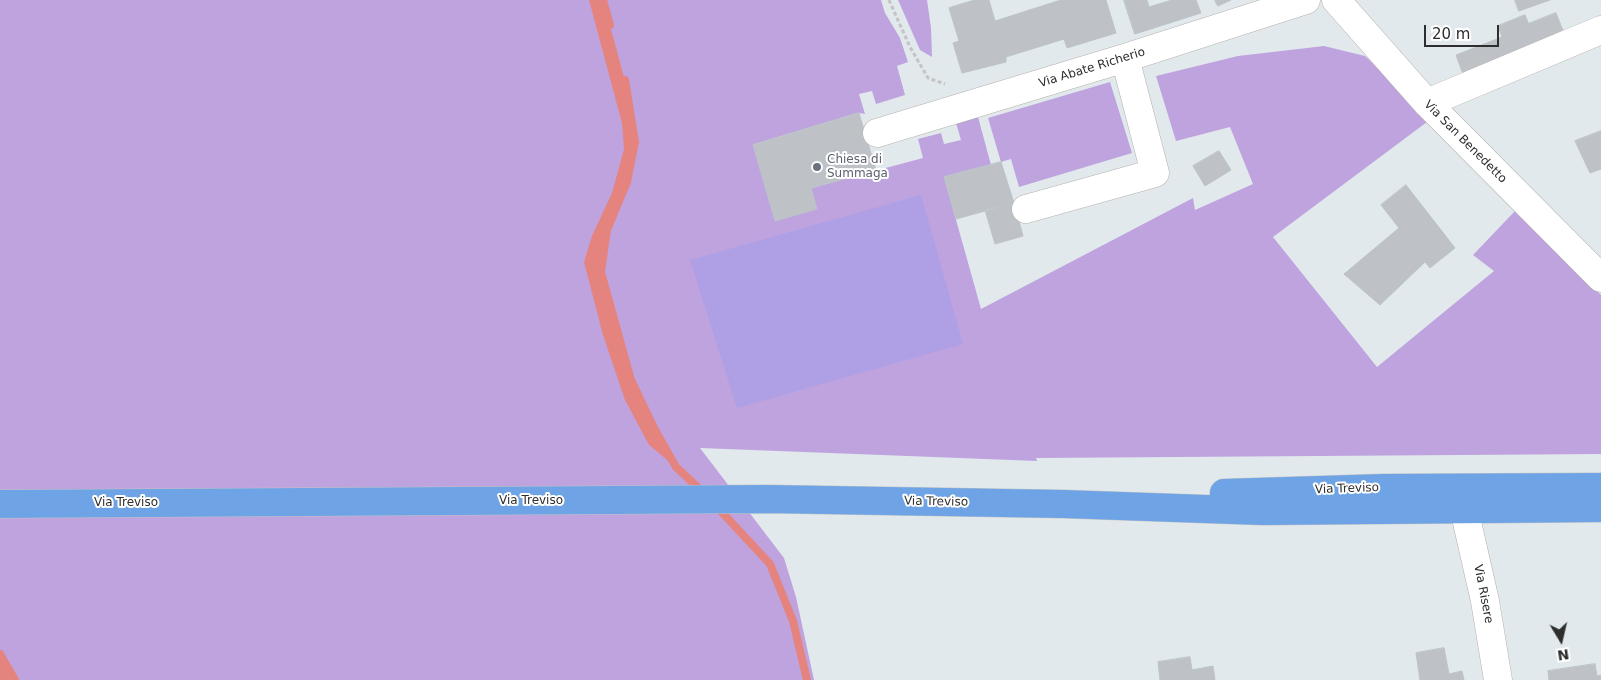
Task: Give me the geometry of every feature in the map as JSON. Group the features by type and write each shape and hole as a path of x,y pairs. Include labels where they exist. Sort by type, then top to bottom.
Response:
{"main road":[{"name":"Via Treviso","path":"1063,504 1238,492 1384,488 1588,487"},
{"name":"Via Treviso","path":"0,504 766,500 1063,504 1262,511 1601,508"}],"street":[{"name":"Via Abate Richerio","path":"876,133 959,110 1306,0"},
{"name":"Via San Benedetto","path":"1336,0 1427,103 1601,278"},
{"path":"1427,103 1601,30"},
{"path":"1026,209 1156,173 1124,58"},
{"path":"1588,487 1601,479"},
{"path":"1517,508 1531,501 1601,497"},
{"name":"Via Risere","path":"1464,509 1485,601 1498,680"}],"path":[{"path":"889,0 910,47 928,78 950,86 959,110"}],"shaded area":[{"path":"0,0 881,0 885,13 900,38 908,62 897,66 905,95 876,104 872,91 859,94 865,114 859,113 753,145 811,188 923,158 918,139 941,133 944,144 961,140 956,123 978,117 991,165 944,177 981,309 1193,198 1195,210 1253,184 1230,127 1176,141 1156,76 1238,56 1324,46 1365,56 1431,119 1273,237 1377,367 1494,271 1473,255 1515,211 1601,295 1601,454 1036,458 1037,461 700,448 784,558 796,597 814,680 0,680"},
{"path":"589,0 603,0 627,88 635,142 627,182 607,230 601,272 631,380 655,430 676,467 649,445 625,400 603,335 584,262 592,236 612,193 624,149 622,123"},
{"path":"898,0 927,0 931,28 932,57 920,50"},
{"path":"1110,82 1132,153 1019,187 1011,159 1001,162 988,118"},
{"path":"921,195 963,344 737,408 690,260"},
{"path":"0,654 15,680 0,680"}],"building":[{"path":"975,0 989,0 995,21 1061,0 1106,0 1116,33 1067,48 1064,39 1006,57 1006,62 962,73 953,43 959,41 949,8"},
{"path":"1124,0 1147,0 1149,7 1172,0 1196,0 1201,13 1135,34"},
{"path":"1215,0 1231,0 1218,6"},
{"path":"1515,0 1550,0 1519,11"},
{"path":"1556,13 1564,33 1537,44 1528,24"},
{"path":"1525,15 1537,44 1463,74 1456,55 1502,37 1498,26"},
{"name":"Chiesa di Summaga","path":"859,113 876,170 811,188 817,209 775,221 753,145"},
{"path":"1601,131 1601,169 1590,173 1575,141"},
{"path":"1219,151 1231,170 1205,186 1193,166"},
{"path":"1001,162 1014,203 956,219 944,177"},
{"path":"1406,185 1455,248 1430,268 1425,262 1380,305 1344,274 1399,228 1381,205"},
{"path":"1014,203 1023,236 995,244 985,210"},
{"path":"1444,648 1449,674 1462,671 1464,680 1420,680 1416,653"},
{"path":"1190,657 1192,670 1213,666 1215,680 1160,680 1158,662"},
{"path":"1595,664 1597,676 1601,675 1601,680 1549,680 1548,671"}],"waterway":[{"path":"603,0 610,25"},
{"path":"625,80 635,142 627,182 607,230 601,272 631,380 655,430 676,467 704,493"},
{"path":"717,507 770,564 793,621 807,680"},
{"path":"0,654 15,680"}],"place":[{"name":"Chiesa di Summaga","path":"817,167"}]}
